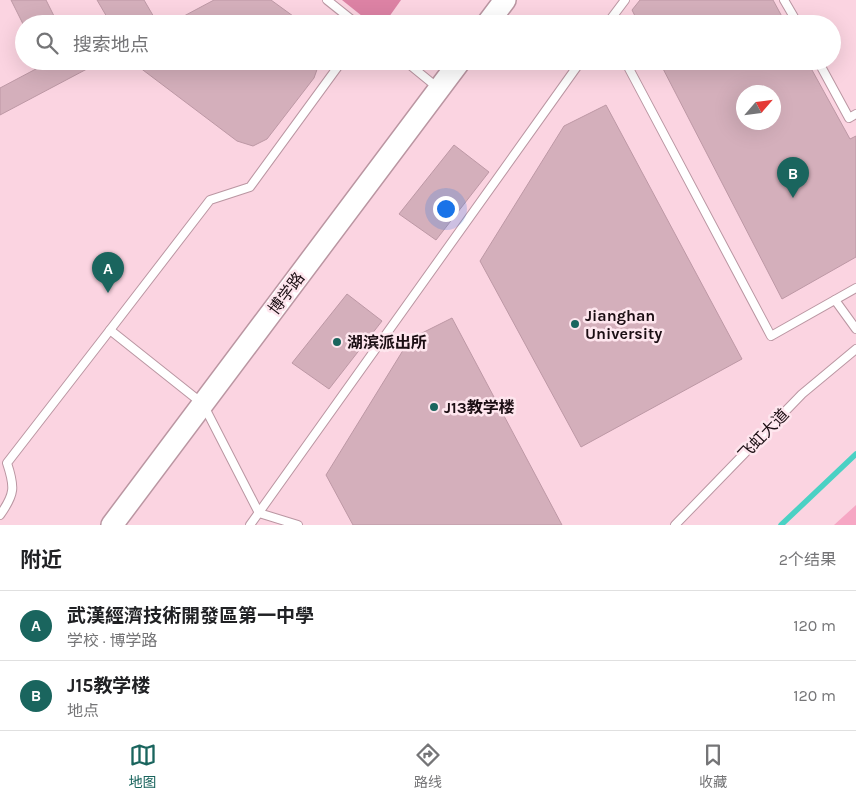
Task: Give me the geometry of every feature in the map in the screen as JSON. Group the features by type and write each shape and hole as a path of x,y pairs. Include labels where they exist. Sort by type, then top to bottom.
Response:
{"street":[{"path":"494,15 505,0"},
{"name":"博学路","path":"112,525 454,70"}],"lane":[{"path":"327,0 346,15"},
{"path":"614,15 625,0"},
{"path":"784,0 793,15"},
{"path":"0,515 10,502 14,482 7,464 210,200 250,187 335,70"},
{"path":"416,70 440,89"},
{"path":"250,525 575,70"},
{"path":"630,70 771,336 856,288"},
{"path":"823,70 849,118 856,114"},
{"path":"835,300 856,329"},
{"path":"110,330 203,404 259,513 298,525"},
{"name":"飞虹大道","path":"675,525 802,394 856,349"},
{"path":"254,525 259,513"}],"shaded area":[{"path":"342,0 401,0 390,15 361,15"},
{"path":"856,505 856,525 834,525"}],"building":[{"path":"11,0 46,0 54,15 18,15"},
{"path":"97,0 144,0 153,15 106,15"},
{"path":"214,0 271,0 292,15 186,15"},
{"path":"640,0 773,0 781,15 634,15 632,10"},
{"path":"34,70 85,70 0,115 0,88"},
{"path":"143,70 317,70 314,78 267,139 253,146 237,141"},
{"path":"664,70 812,70 850,139 856,136 856,257 782,299"},
{"path":"606,105 742,359 581,447 480,261 564,126"},
{"path":"454,145 489,172 436,240 399,214"},
{"name":"湖滨派出所","path":"347,294 382,321 329,389 292,363"},
{"name":"J13教学楼","path":"452,318 562,525 353,525 326,475 410,339"}],"waterway":[{"path":"781,525 856,454"}],"place":[{"name":"J15教学楼","path":"793,198"},
{"name":"武漢經濟技術開發區第一中學","path":"108,293"},
{"name":"Jianghan University","path":"575,324"},
{"name":"湖滨派出所","path":"337,342"},
{"name":"J13教学楼","path":"434,407"}]}
